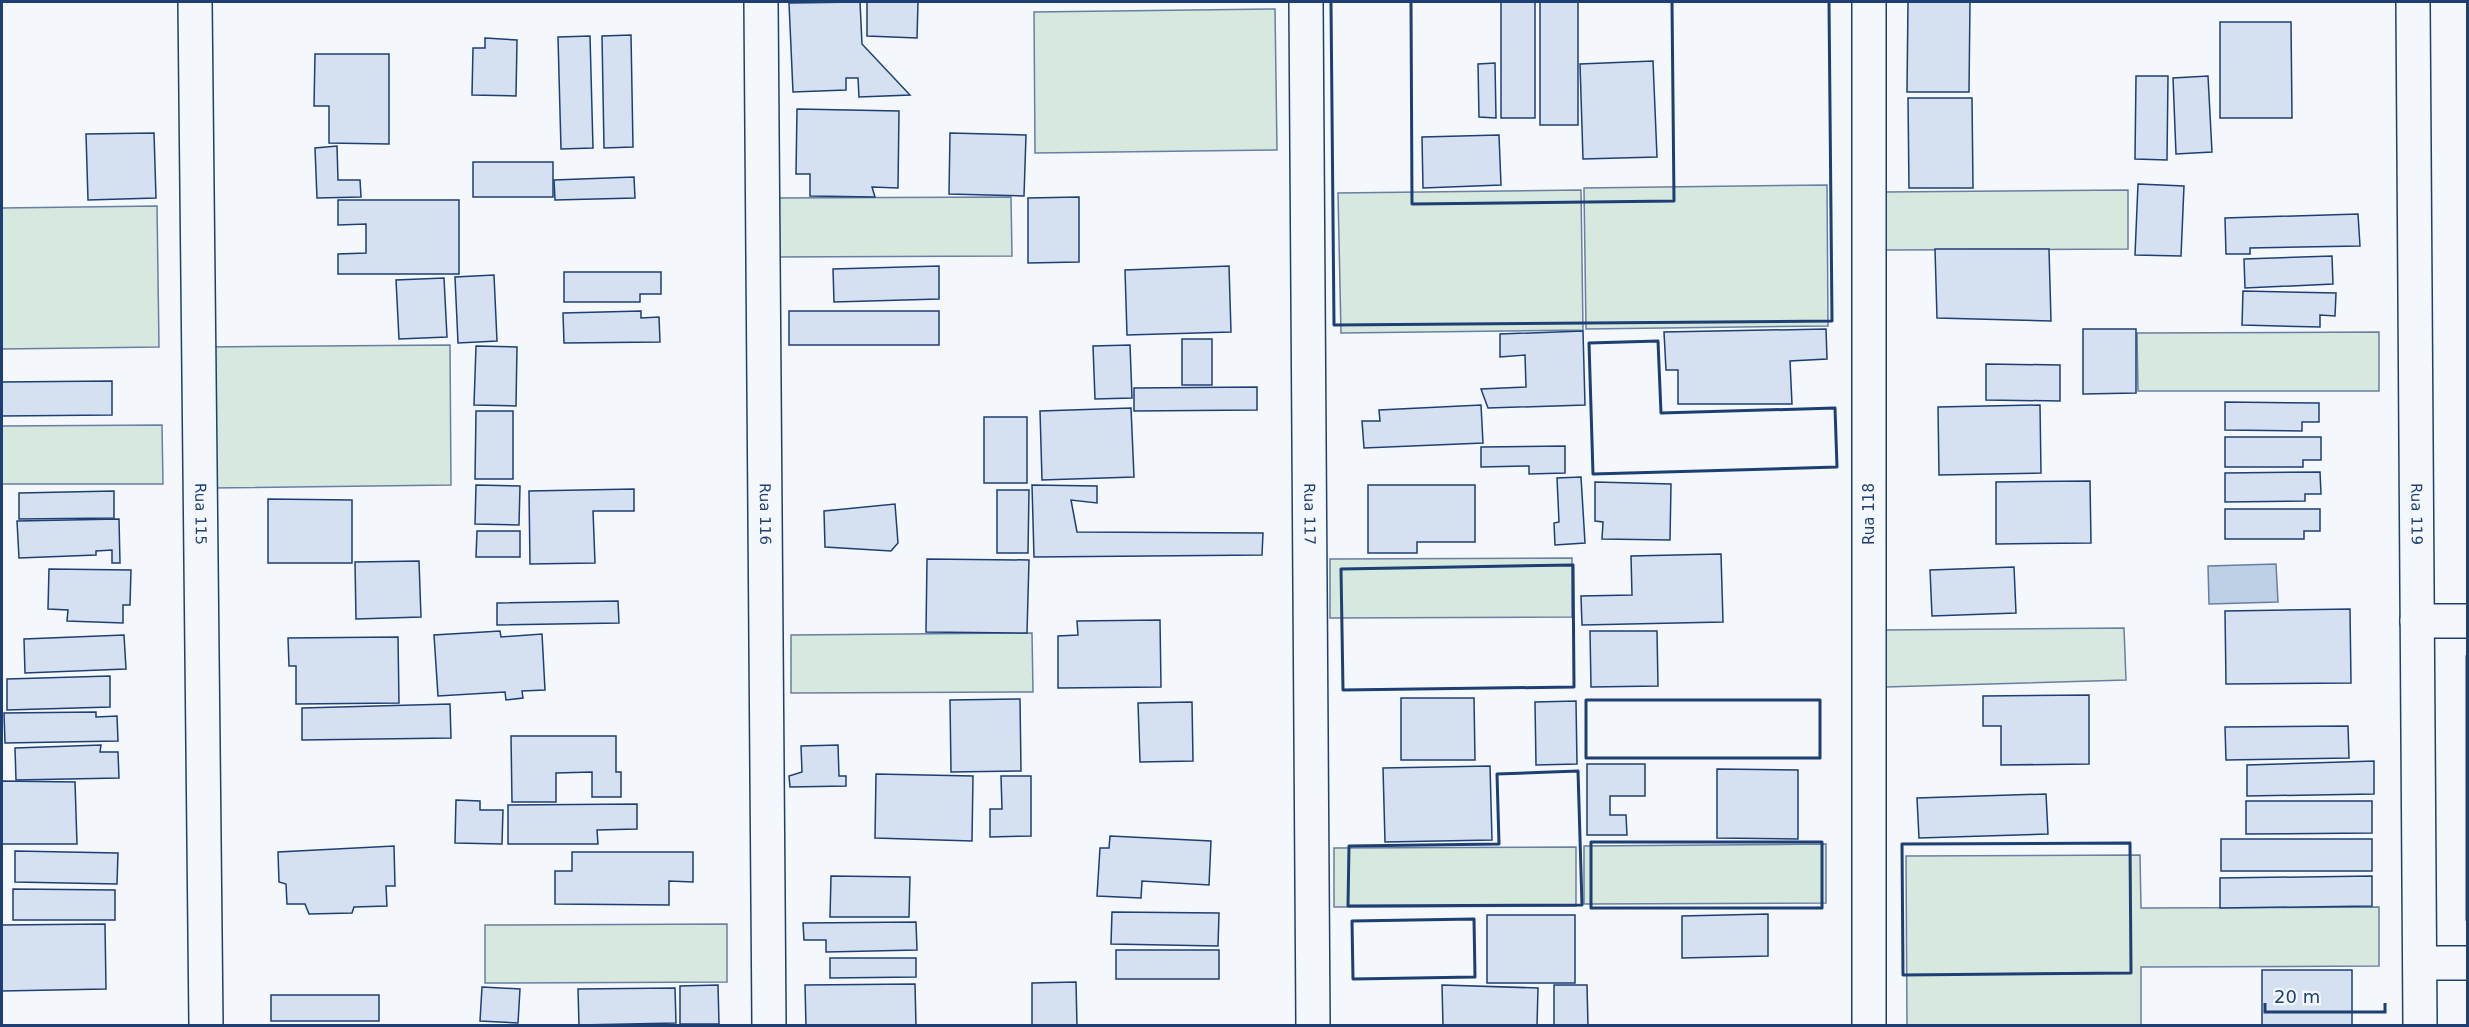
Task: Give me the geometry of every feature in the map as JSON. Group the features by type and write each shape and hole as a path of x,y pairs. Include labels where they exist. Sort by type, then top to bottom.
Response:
{"street":[{"name":"Rua 115","path":"195,2 206,1026"},
{"name":"Rua 116","path":"761,2 769,1026"},
{"name":"Rua 117","path":"1306,2 1313,1026"},
{"name":"Rua 118","path":"1869,2 1869,1026"},
{"name":"Rua 119","path":"2413,2 2420,1026"},
{"path":"2417,621 2468,621"},
{"path":"2420,963 2468,963"}],"shaded area":[{"path":"1275,9 1277,150 1035,153 1034,12"},
{"path":"1827,185 1828,326 1586,329 1584,188"},
{"path":"1581,190 1583,330 1341,333 1338,193"},
{"path":"2128,190 2128,249 1886,250 1886,192"},
{"path":"1011,197 1012,256 770,257 770,198"},
{"path":"157,206 159,347 2,349 2,208"},
{"path":"2379,332 2379,391 2138,391 2137,333"},
{"path":"450,345 451,485 209,488 207,347"},
{"path":"162,425 163,484 2,484 2,426"},
{"path":"1572,558 1572,617 1330,618 1330,559"},
{"path":"2124,628 2126,680 1885,687 1885,630"},
{"path":"1032,633 1033,692 791,693 791,635"},
{"path":"2466,656 2468,656 2467,920 2466,920"},
{"path":"1826,844 1826,903 1584,904 1584,846"},
{"path":"1576,847 1576,906 1334,907 1334,848"},
{"path":"2140,855 2141,908 2379,907 2379,966 2141,967 2141,1025 1907,1025 1906,856"},
{"path":"727,924 727,982 485,983 485,925"}],"water":[{"path":"2276,564 2278,602 2209,604 2208,566"}],"building":[{"path":"860,2 862,44 910,95 859,97 858,78 846,78 846,90 793,92 789,3"},
{"path":"867,2 918,2 917,38 867,36"},
{"path":"1501,2 1535,2 1535,118 1501,118"},
{"path":"1540,2 1578,2 1578,125 1540,125"},
{"path":"1908,2 1970,2 1969,92 1907,92"},
{"path":"2220,22 2291,22 2292,118 2220,118"},
{"path":"631,35 633,147 604,148 602,36"},
{"path":"590,36 593,148 561,149 558,37"},
{"path":"485,38 517,40 516,96 472,95 473,48 485,48"},
{"path":"315,54 389,54 389,144 329,143 329,106 314,106"},
{"path":"1653,61 1657,157 1583,159 1580,64"},
{"path":"1495,63 1496,118 1479,117 1478,64"},
{"path":"2136,76 2168,76 2167,160 2135,159"},
{"path":"2208,76 2212,152 2176,154 2173,78"},
{"path":"1908,98 1972,98 1973,188 1909,188"},
{"path":"797,109 899,111 898,188 872,187 875,197 810,196 810,174 796,174"},
{"path":"154,133 156,198 88,200 86,134"},
{"path":"950,133 1026,135 1024,196 949,194"},
{"path":"1499,135 1501,185 1423,188 1422,137"},
{"path":"337,146 338,180 360,180 361,197 317,198 315,148"},
{"path":"473,162 553,162 553,197 473,197"},
{"path":"634,177 635,198 555,200 554,180"},
{"path":"2138,184 2184,186 2181,256 2135,255"},
{"path":"1079,197 1079,262 1028,263 1028,198"},
{"path":"338,200 459,200 459,274 338,274 338,254 366,253 366,224 338,225"},
{"path":"2358,214 2360,246 2250,248 2250,254 2226,254 2225,218"},
{"path":"1935,249 2049,249 2051,321 1937,318"},
{"path":"2332,256 2333,284 2245,288 2244,259"},
{"path":"939,266 939,299 834,302 833,269"},
{"path":"1229,266 1231,332 1127,335 1125,270"},
{"path":"564,272 661,272 661,294 640,294 640,302 564,302"},
{"path":"494,275 497,341 458,343 455,277"},
{"path":"444,278 447,337 399,339 396,280"},
{"path":"2243,291 2336,293 2335,316 2320,315 2320,327 2242,325"},
{"path":"641,311 641,318 659,317 660,342 564,343 563,313"},
{"path":"789,311 939,311 939,345 789,345"},
{"path":"1826,329 1827,359 1790,361 1792,404 1678,404 1678,370 1666,370 1664,332"},
{"path":"2083,329 2136,329 2136,393 2083,394"},
{"path":"1583,331 1585,405 1488,408 1481,389 1526,387 1525,355 1500,357 1500,334"},
{"path":"1182,339 1212,339 1212,385 1182,385"},
{"path":"1130,345 1132,398 1095,399 1093,346"},
{"path":"476,346 517,347 516,406 474,405"},
{"path":"1986,364 2060,365 2060,401 1986,400"},
{"path":"112,381 112,415 2,416 2,382"},
{"path":"1257,387 1257,410 1134,411 1134,388"},
{"path":"2225,402 2319,403 2319,422 2302,422 2302,431 2225,430"},
{"path":"1481,405 1483,443 1364,448 1362,421 1380,421 1379,410"},
{"path":"2040,405 2041,473 1939,475 1938,407"},
{"path":"1131,408 1134,477 1042,480 1040,411"},
{"path":"476,411 513,411 513,479 475,479"},
{"path":"984,417 1027,417 1027,483 984,483"},
{"path":"2225,437 2321,437 2321,460 2303,460 2303,467 2225,467"},
{"path":"1565,446 1565,473 1529,474 1529,466 1481,467 1481,447"},
{"path":"2320,472 2321,494 2305,494 2305,501 2225,502 2225,473"},
{"path":"1581,477 1585,543 1555,545 1554,523 1559,522 1557,478"},
{"path":"2090,481 2091,543 1996,544 1996,482"},
{"path":"1595,482 1671,484 1670,540 1602,539 1603,522 1595,521"},
{"path":"476,485 520,486 519,525 475,524"},
{"path":"1032,485 1097,486 1097,503 1071,500 1077,532 1263,533 1262,555 1034,557"},
{"path":"1368,485 1475,485 1475,542 1417,542 1417,553 1368,553"},
{"path":"634,489 634,511 593,511 595,563 530,564 529,491"},
{"path":"997,490 1029,490 1028,553 997,553"},
{"path":"114,491 114,518 19,519 19,493"},
{"path":"268,499 352,500 352,563 268,563"},
{"path":"895,504 898,543 891,551 825,547 824,511"},
{"path":"2225,509 2320,509 2320,531 2304,531 2304,539 2225,539"},
{"path":"119,519 120,563 112,563 112,550 96,551 96,555 19,558 17,521"},
{"path":"477,531 520,531 520,557 476,557"},
{"path":"1721,554 1723,622 1582,625 1581,596 1632,595 1631,556"},
{"path":"927,559 1029,560 1027,633 926,632"},
{"path":"419,561 421,617 356,619 355,562"},
{"path":"2014,567 2016,613 1932,616 1930,570"},
{"path":"49,569 131,570 130,605 123,605 123,623 67,621 68,610 48,609"},
{"path":"618,601 619,623 497,625 497,603"},
{"path":"2350,609 2351,683 2226,684 2225,611"},
{"path":"1160,620 1161,687 1058,688 1058,636 1078,635 1077,621"},
{"path":"500,631 501,637 542,634 545,690 522,691 523,698 506,700 505,692 438,696 434,635"},
{"path":"1590,631 1657,631 1658,686 1591,687"},
{"path":"124,635 126,669 25,673 24,639"},
{"path":"398,637 399,703 296,704 296,666 289,666 288,638"},
{"path":"110,676 110,707 7,710 7,679"},
{"path":"2089,695 2089,764 2001,765 2001,726 1983,726 1983,696"},
{"path":"1401,698 1474,698 1475,760 1401,760"},
{"path":"1020,699 1021,771 951,772 950,700"},
{"path":"1576,701 1577,764 1536,765 1535,702"},
{"path":"1192,702 1193,761 1140,762 1138,703"},
{"path":"450,704 451,738 302,740 302,708"},
{"path":"96,712 96,717 117,716 118,741 5,743 4,713"},
{"path":"2348,726 2349,758 2226,760 2225,727"},
{"path":"511,736 616,736 616,772 621,772 621,797 592,797 592,772 556,773 556,802 512,802"},
{"path":"101,745 100,752 118,752 119,778 16,780 15,748"},
{"path":"838,745 839,776 846,776 846,786 790,787 789,776 802,772 801,746"},
{"path":"2374,761 2374,794 2247,796 2247,765"},
{"path":"1587,764 1645,764 1645,796 1610,796 1610,815 1626,815 1627,835 1587,835"},
{"path":"1490,766 1492,840 1385,842 1383,768"},
{"path":"1717,769 1798,770 1798,839 1717,838"},
{"path":"876,774 973,776 972,841 875,838"},
{"path":"1001,776 1031,776 1031,836 990,837 990,809 1002,809"},
{"path":"2,781 75,782 77,844 2,844"},
{"path":"2046,794 2048,834 1919,838 1917,798"},
{"path":"456,800 480,801 480,810 503,810 502,844 455,843"},
{"path":"2246,801 2372,801 2372,833 2246,834"},
{"path":"637,804 637,829 597,830 598,844 508,844 508,805"},
{"path":"1110,836 1211,841 1209,885 1142,881 1141,898 1097,896 1100,848 1109,848"},
{"path":"2221,839 2372,839 2372,871 2221,871"},
{"path":"394,846 395,886 386,886 387,906 354,907 352,913 309,914 305,904 287,904 286,884 279,882 278,852"},
{"path":"15,851 118,853 117,884 15,882"},
{"path":"572,852 693,852 693,882 669,881 669,905 555,904 555,871 572,871"},
{"path":"831,876 910,877 909,917 830,917"},
{"path":"2372,876 2372,906 2220,908 2220,878"},
{"path":"13,889 115,890 115,920 13,920"},
{"path":"1112,912 1219,913 1218,946 1111,944"},
{"path":"1768,914 1768,956 1682,958 1682,916"},
{"path":"1487,915 1575,915 1575,983 1487,983"},
{"path":"916,922 917,950 826,952 826,940 804,940 803,923"},
{"path":"105,924 106,989 2,991 2,925"},
{"path":"1116,950 1219,950 1219,979 1116,979"},
{"path":"830,958 916,958 916,977 830,978"},
{"path":"2262,970 2352,970 2352,1026 2262,1026"},
{"path":"1076,982 1077,1026 1032,1026 1032,983"},
{"path":"915,984 916,1026 806,1026 805,985"},
{"path":"718,985 719,1024 680,1024 680,986"},
{"path":"1442,985 1538,988 1537,1026 1443,1026"},
{"path":"1554,985 1587,985 1588,1026 1554,1026"},
{"path":"482,987 520,989 518,1023 480,1021"},
{"path":"675,988 676,1023 579,1025 578,989"},
{"path":"271,995 379,995 379,1021 271,1021"}],"wall":[{"path":"1331,2 1334,325 1832,321 1829,2"},
{"path":"1411,2 1412,204 1674,201 1672,2"},
{"path":"1658,341 1661,413 1835,408 1837,467 1593,474 1589,343 1658,341"},
{"path":"1573,565 1574,687 1343,690 1341,569 1573,565"},
{"path":"1586,700 1820,700 1820,758 1586,758 1586,700"},
{"path":"1578,771 1582,905 1348,906 1349,846 1499,844 1497,774 1578,771"},
{"path":"1591,842 1822,842 1822,908 1591,908 1591,842"},
{"path":"2130,843 2131,973 1903,975 1902,844 2130,843"},
{"path":"1474,919 1475,977 1353,979 1352,921 1474,919"}]}
